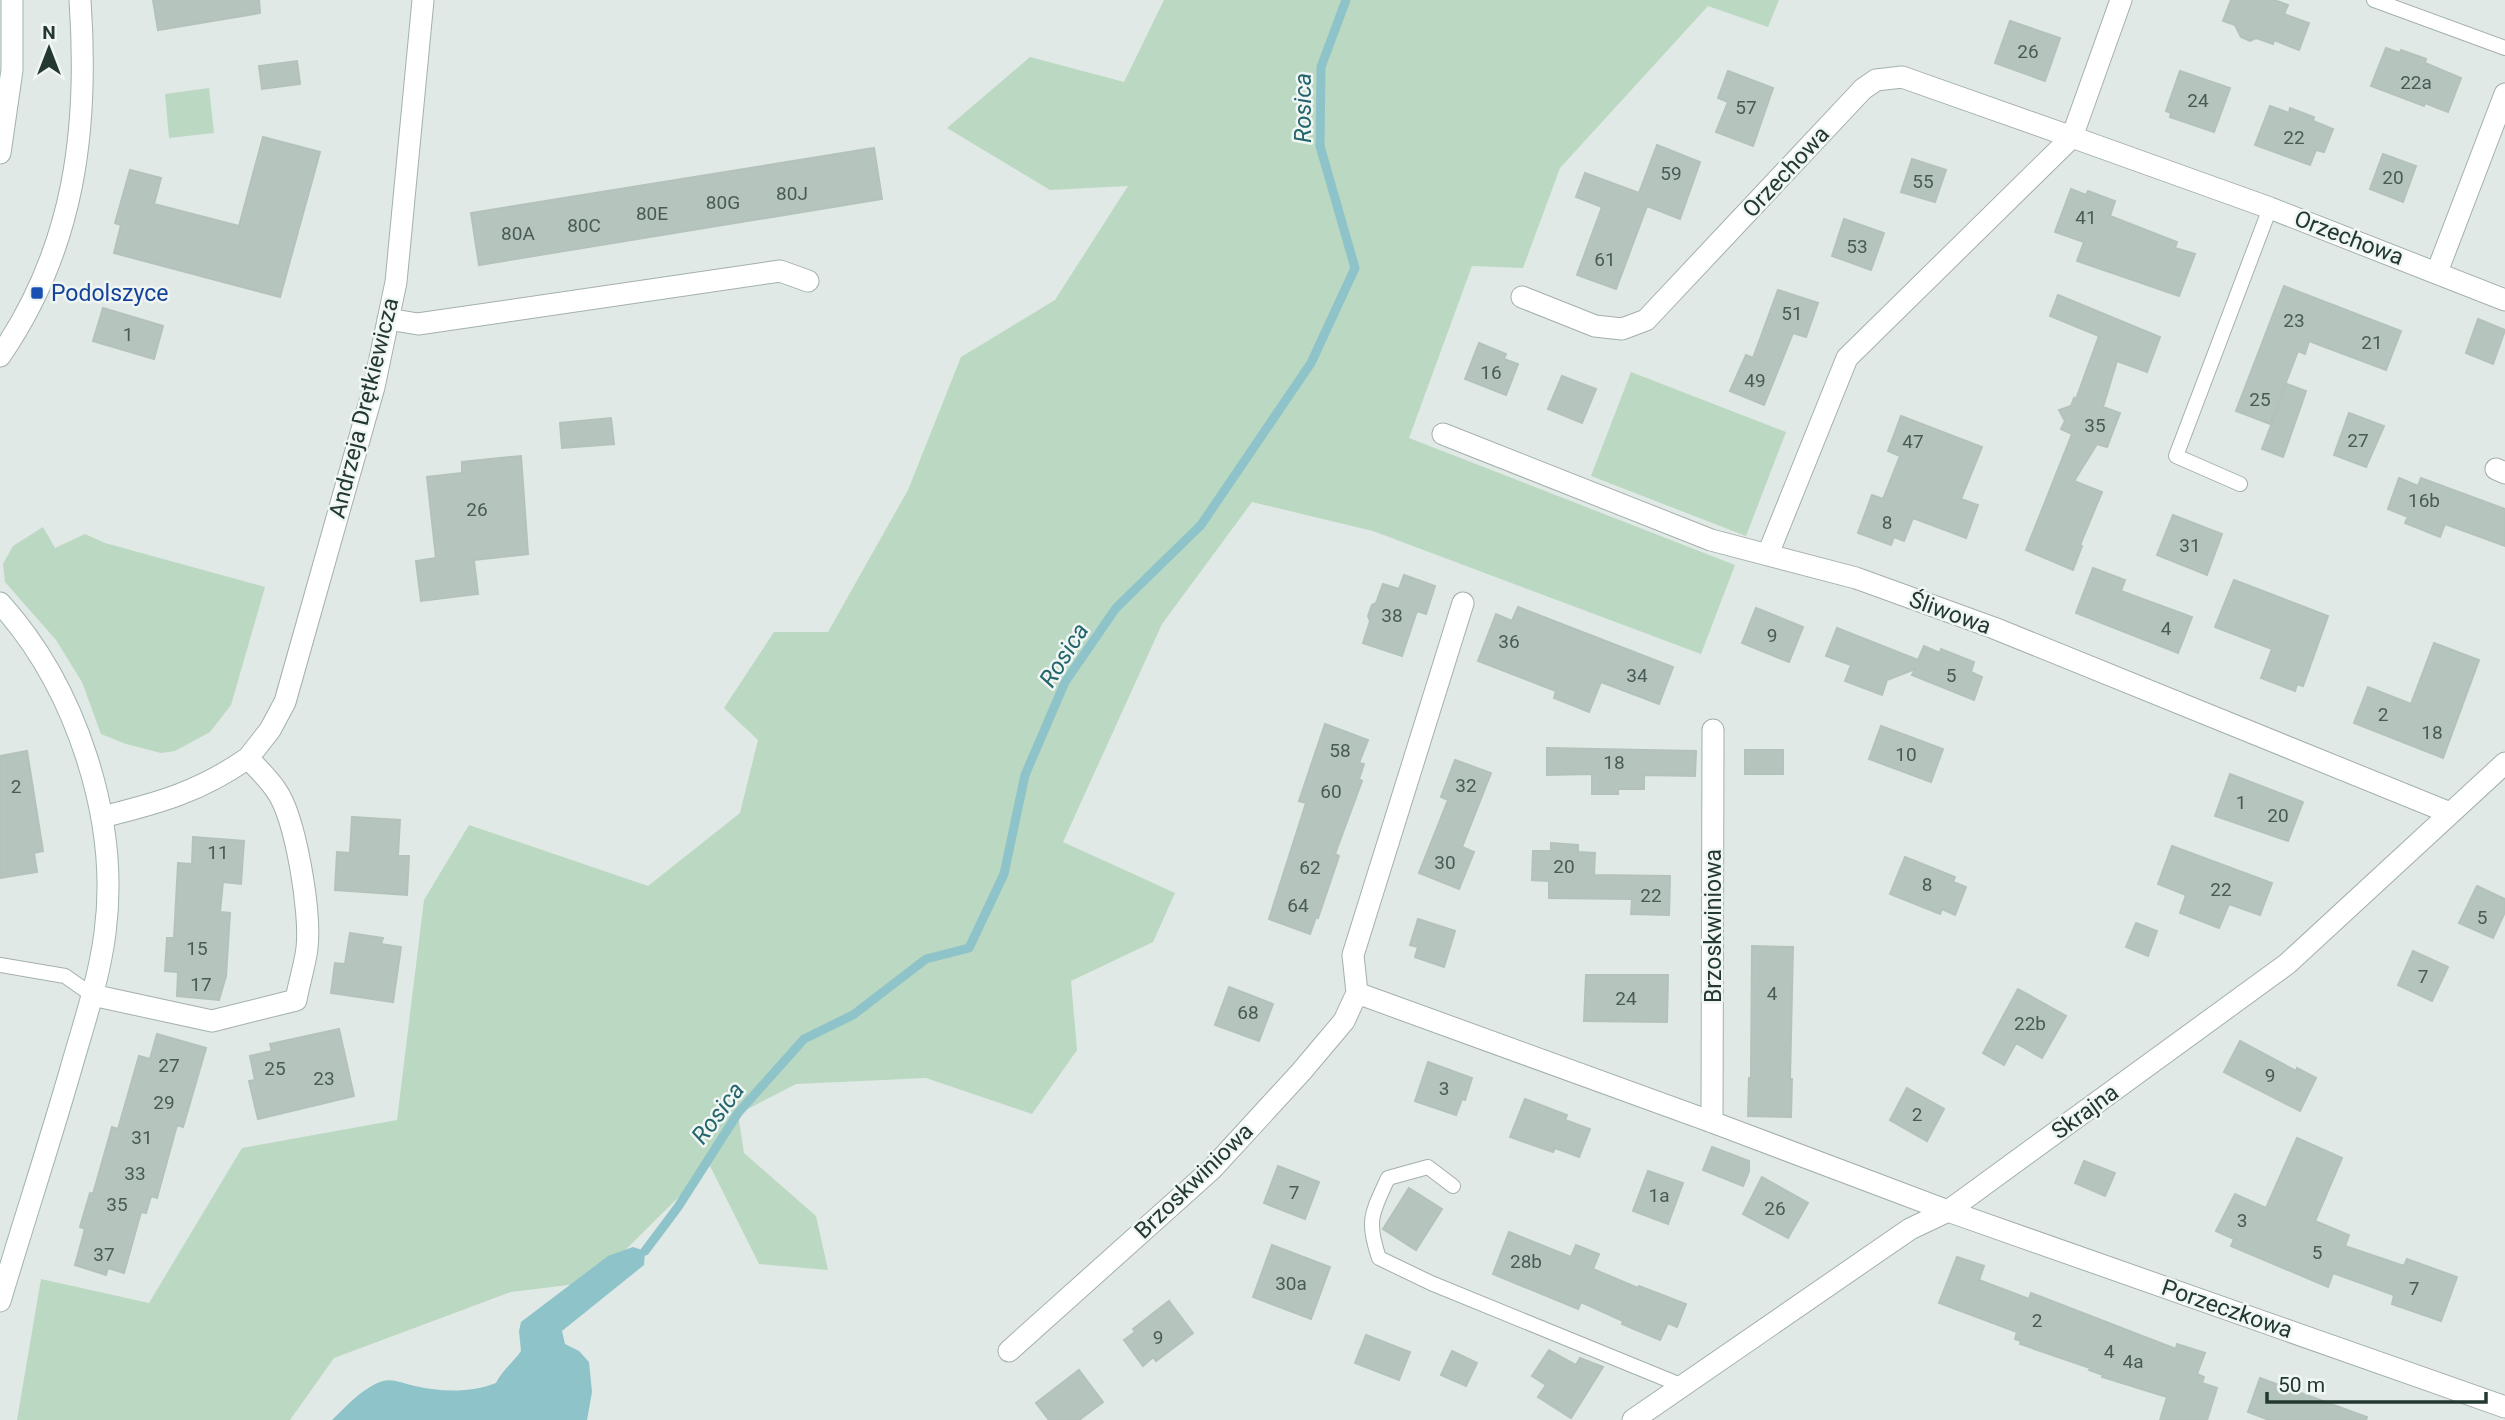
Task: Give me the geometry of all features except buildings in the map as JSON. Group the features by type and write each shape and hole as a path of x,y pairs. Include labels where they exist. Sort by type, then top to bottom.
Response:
{"street":[{"path":"0,153 12,69 12,0"},
{"path":"0,356 37,293 61,229 74,184 81,135 83,89 80,0"},
{"name":"Andrzeja Drętkiewicza","path":"248,758 270,730 285,702 374,387 396,282 424,0"},
{"path":"1768,554 1847,358 2072,137 2121,0"},
{"name":"Orzechowa","path":"1522,297 1595,326 1622,329 1646,320 1863,89 1876,80 1902,77 2270,208 2505,300"},
{"path":"2437,272 2505,94"},
{"path":"388,319 418,324 780,271 808,281"},
{"name":"Śliwowa","path":"1443,434 1711,540 1856,578 1994,628 2450,813"},
{"path":"0,603 10,613 56,683 72,715 102,817 107,862 105,932 92,996 0,1301"},
{"path":"1463,603 1353,955 1357,993 1948,1211"},
{"name":"Brzoskwiniowa","path":"1712,1122 1713,730"},
{"path":"92,996 212,1021 296,1000 307,946 306,895 297,848 278,791 248,758 200,787 161,802 102,817"},
{"name":"Skrajna","path":"1638,1419 1683,1385 1910,1229 1948,1211 2287,964 2505,763"},
{"name":"Brzoskwiniowa","path":"1009,1350 1212,1169 1344,1021 1357,993"},
{"name":"Porzeczkowa","path":"1948,1211 2505,1407"}],"lane":[{"path":"2374,0 2505,48"},
{"path":"2240,484 2176,456 2270,208"},
{"path":"0,965 65,976 92,996"},
{"path":"1453,1186 1429,1167 1388,1178 1372,1211 1371,1234 1379,1258 1431,1283 1683,1385"}],"green space":[{"path":"1164,0 1779,0 1768,27 1708,6 1560,168 1523,268 1472,266 1409,438 1735,565 1701,654 1373,531 1252,502 1162,624 1063,842 1175,893 1153,942 1071,981 1077,1050 1032,1114 926,1078 796,1084 738,1114 744,1153 816,1216 828,1270 759,1264 710,1166 593,1282 511,1292 334,1358 290,1420 17,1420 41,1279 149,1303 242,1148 397,1120 424,900 469,825 648,886 740,813 758,740 724,708 774,632 828,632 908,490 961,357 1055,300 1128,186 1050,190 947,128 1030,57 1124,82"},
{"path":"209,88 214,133 169,138 165,94"},
{"path":"1631,372 1786,432 1746,536 1591,476"},
{"path":"43,527 55,548 85,534 105,543 265,587 231,705 210,732 175,751 161,753 101,734 82,682 56,640 5,582 3,564 13,546"}],"water":[{"path":"633,1247 645,1251 644,1265 562,1331 565,1344 579,1351 589,1362 592,1392 587,1420 332,1420 362,1392 387,1380 445,1390 476,1389 496,1383 521,1351 521,1322 608,1256"}],"waterway":[{"name":"Rosica","path":"645,1251 678,1207 738,1113 804,1039 853,1015 926,959 969,948 1004,874 1025,775 1065,682 1116,608 1201,525 1311,363 1355,268 1320,146 1321,67 1346,0"}],"place":[{"name":"Podolszyce","path":"37,293"}]}
